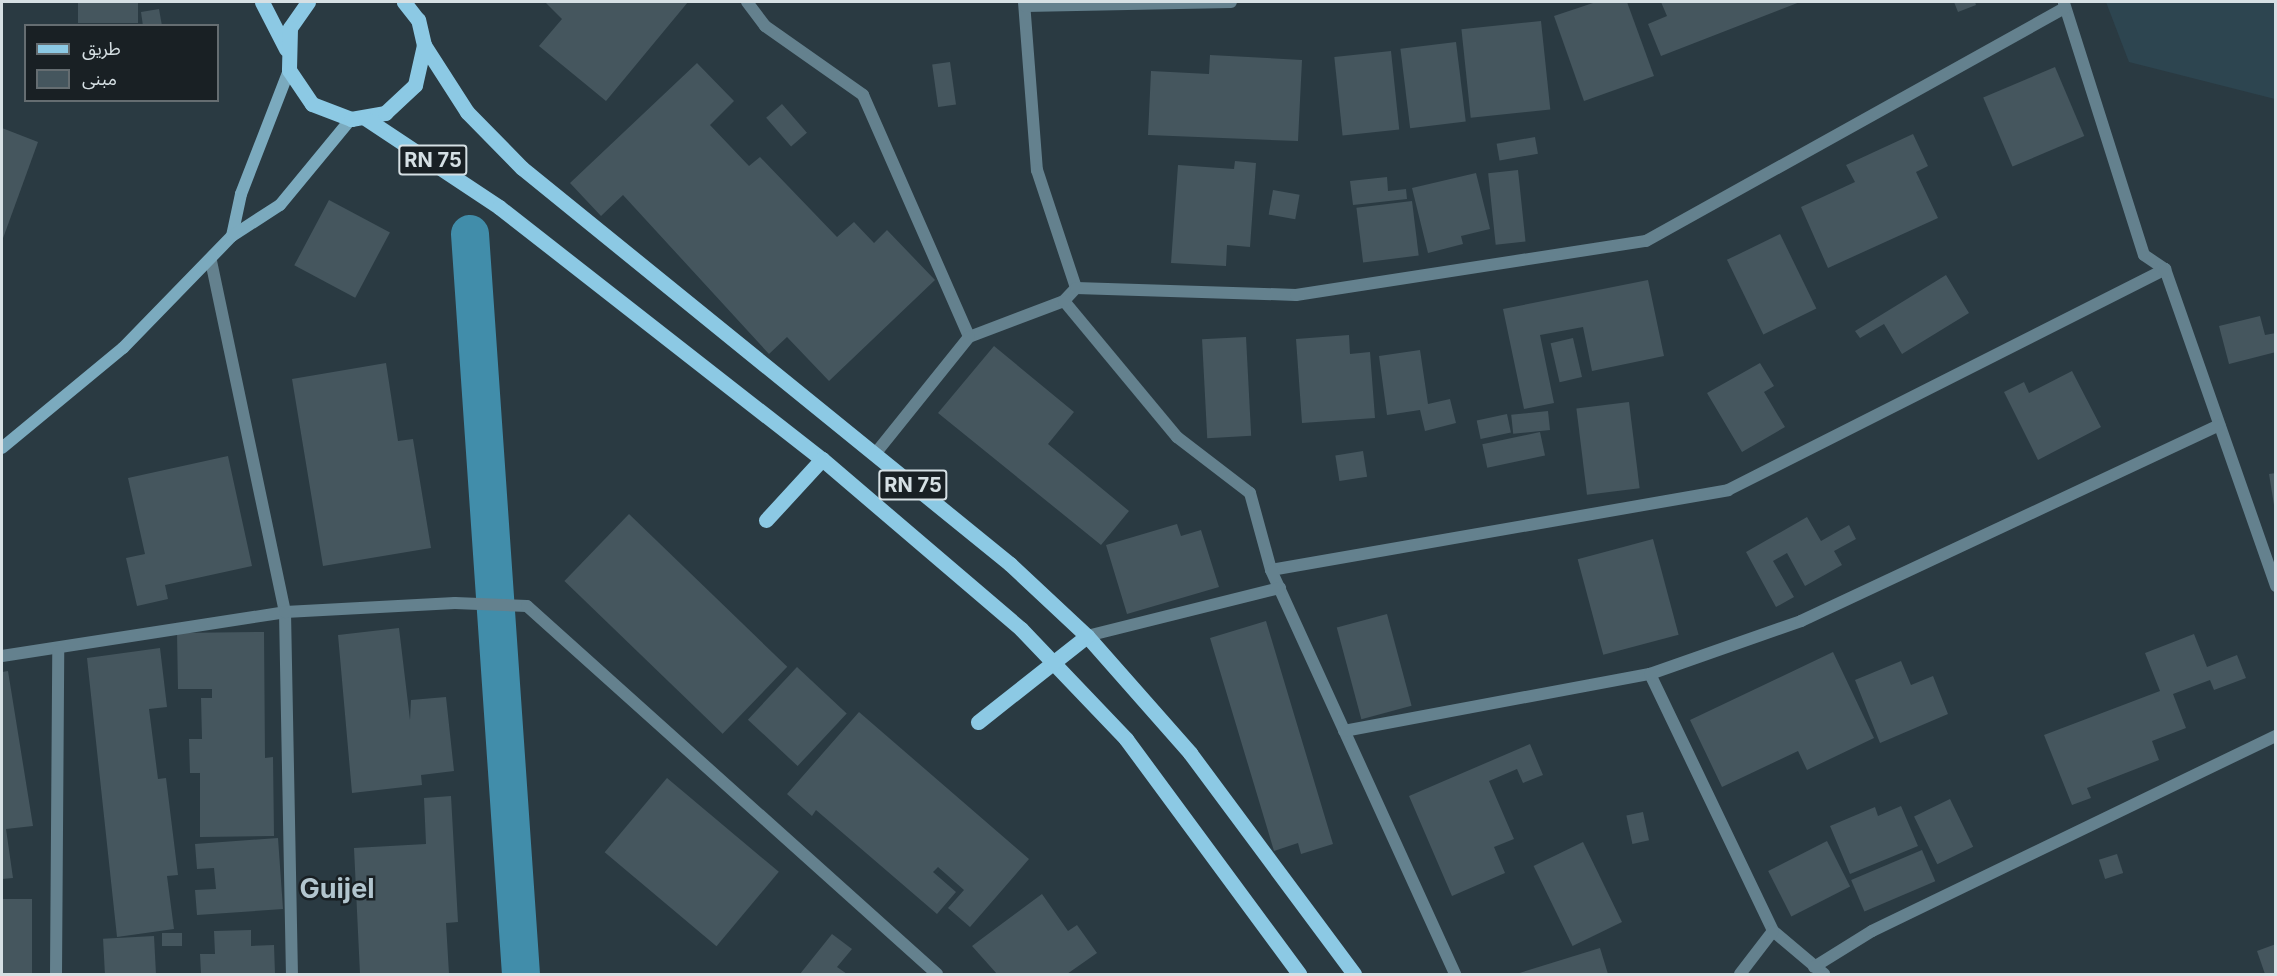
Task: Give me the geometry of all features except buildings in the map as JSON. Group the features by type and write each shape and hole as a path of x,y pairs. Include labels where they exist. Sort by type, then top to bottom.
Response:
{"main road":[{"path":"262,2 286,49"},
{"path":"308,2 290,28 286,49 289,70 312,104 358,119 385,112 409,93 423,66 424,45 411,4"},
{"name":"RN 75","path":"424,45 467,112 522,168 1010,564 1087,636 1190,753 1354,975"},
{"path":"232,236 241,194 289,70"},
{"path":"2,448 123,348 212,261 232,236 280,205 358,119"},
{"name":"RN 75","path":"358,119 499,207 822,459 1055,661 1158,780 1299,975"},
{"path":"766,520 822,459"},
{"path":"978,722 1087,636"}],"street":[{"path":"747,2 765,26 863,94 969,337"},
{"path":"1076,288 1037,171 1025,4 1231,2"},
{"path":"875,454 969,337 1064,301 1076,288 1296,295 1646,241 2064,5 2144,255 2165,268 2276,586"},
{"path":"212,261 285,612 292,975"},
{"path":"1272,570 1728,490 2165,268"},
{"path":"1064,301 1177,437 1250,494 1272,570 1455,975"},
{"path":"1344,731 1650,674 1801,621 2219,425"},
{"path":"1087,636 1280,588"},
{"path":"2,656 58,651 285,612 455,603 527,606 931,971"},
{"path":"56,975 58,651"},
{"path":"1650,674 1773,931 1819,971 1872,931 2276,736"},
{"path":"1740,975 1773,931"}],"shaded area":[{"path":"2106,2 2275,2 2275,99 2129,62"}],"waterway":[{"path":"470,234 521,974"}],"district":[{"name":"Guijel","path":"337,889"}]}
